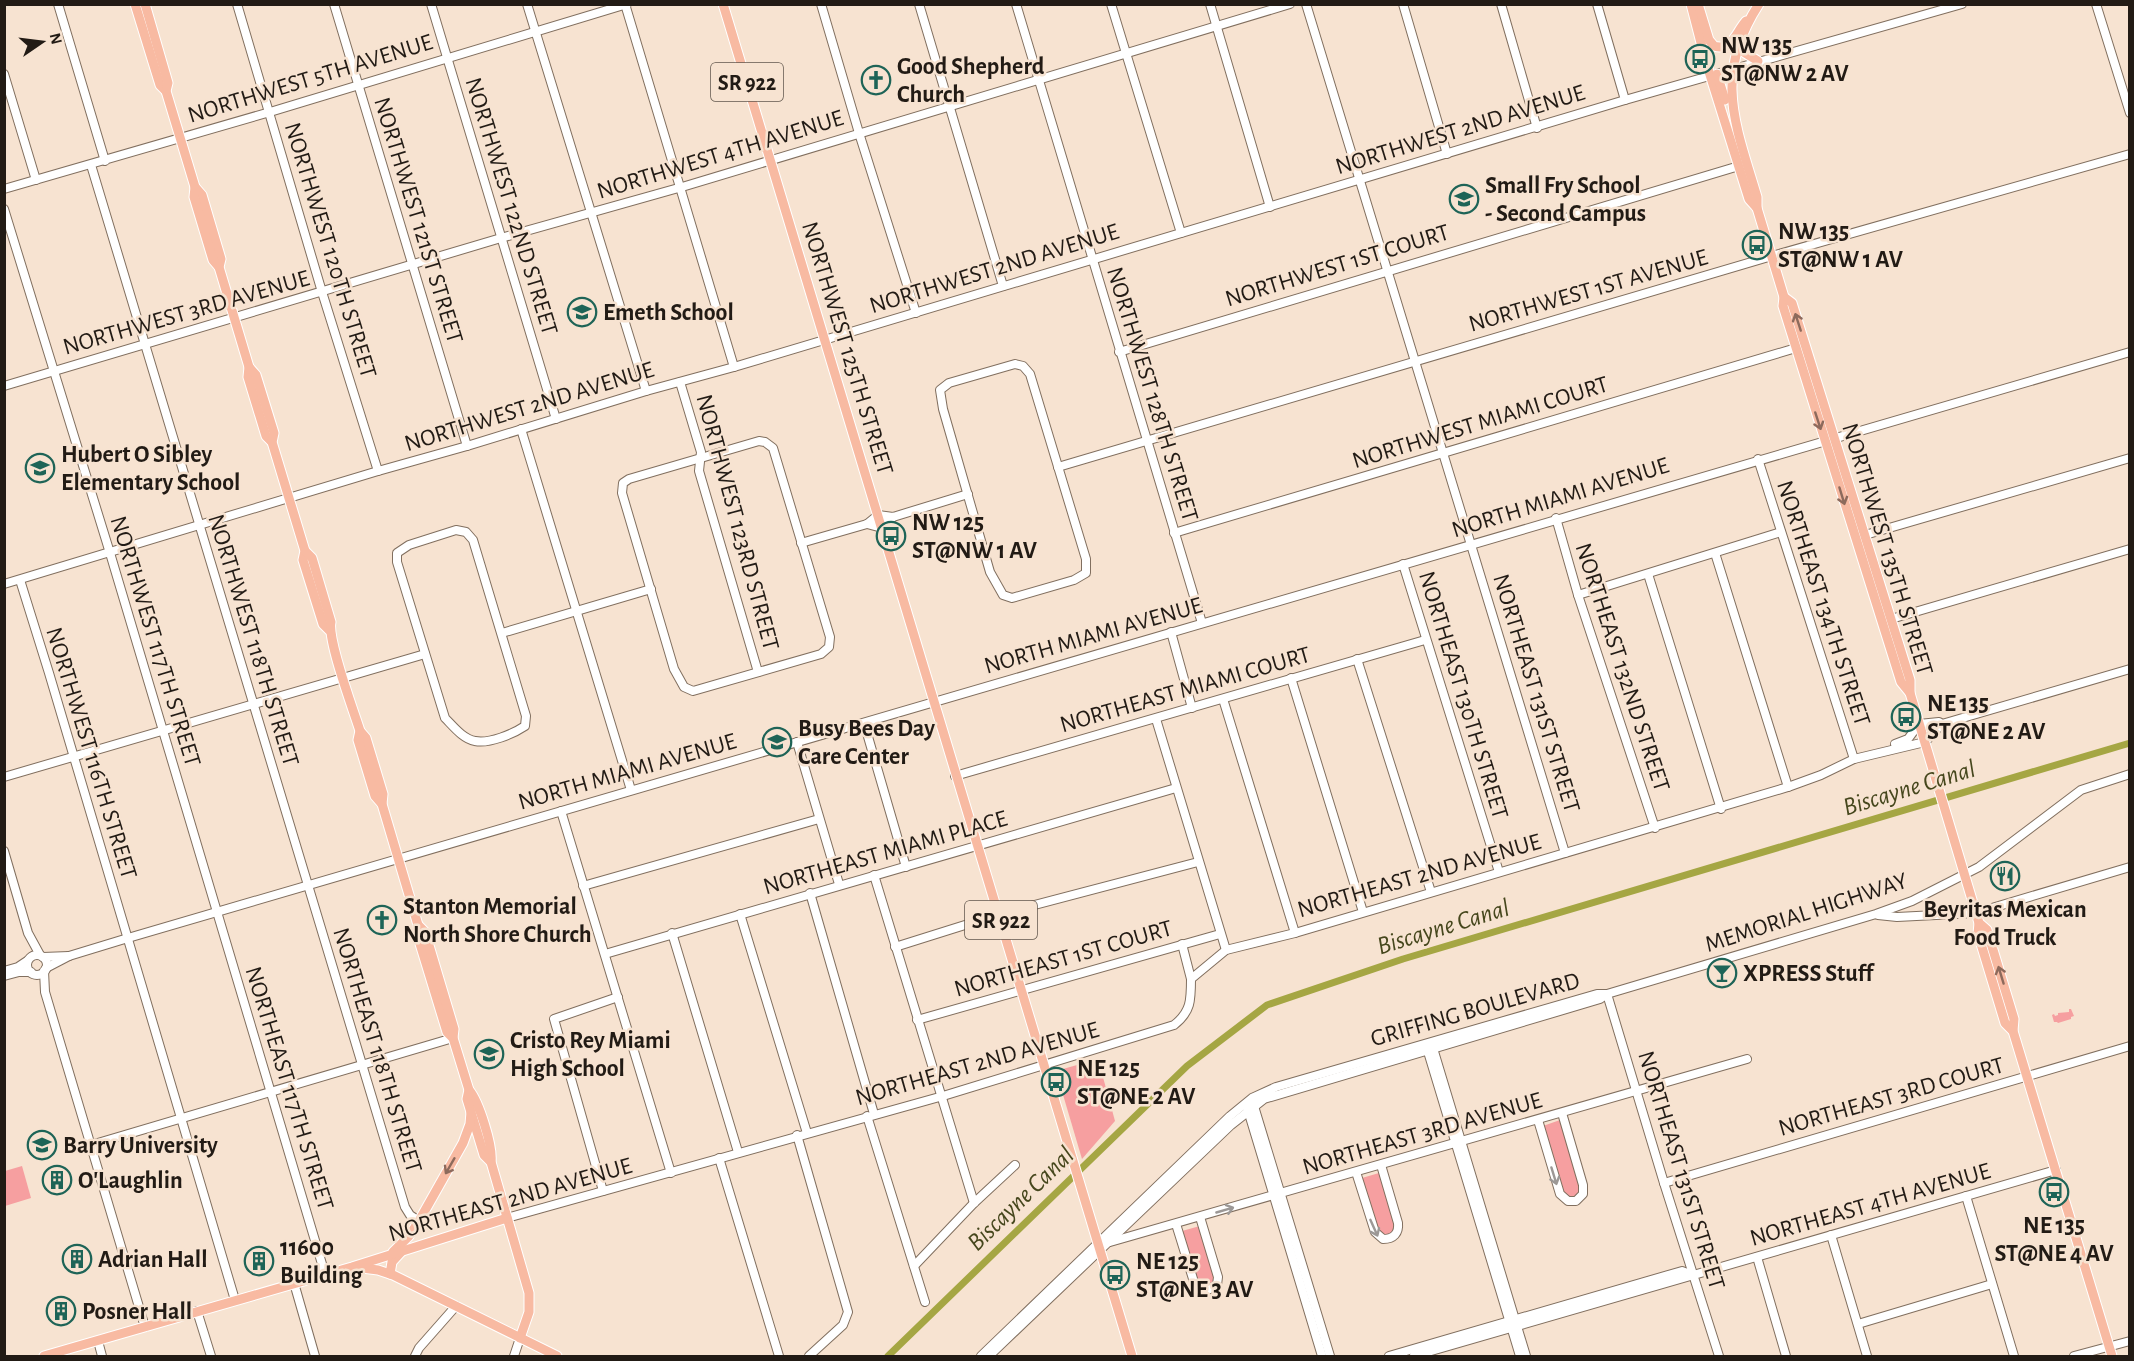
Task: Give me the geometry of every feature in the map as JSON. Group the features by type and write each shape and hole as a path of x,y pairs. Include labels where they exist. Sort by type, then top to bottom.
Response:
{"main road":[{"path":"135,4 160,85 166,91 195,187 194,197 213,260 219,267 249,367 256,375 274,433 272,442 305,551 312,558 331,622 329,630 360,732 358,740 375,796 382,804 418,925 425,932 454,1029 453,1038 469,1090 475,1096 492,1153 490,1162"},
{"path":"145,4 168,83 166,91"},
{"name":"NORTHWEST 125TH STREET","path":"723,4 934,702"},
{"name":"NORTHWEST 135TH STREET","path":"1691,4 1714,75 1749,199 1757,208"},
{"path":"1698,4 1711,43 1719,48 1729,45 1757,8"},
{"name":"NORTHWEST 135TH STREET","path":"1757,8 1742,39 1733,69 1731,90 1735,121 1757,196 1757,208 1784,297 1783,306 1796,348 1865,535 1910,680 1910,693"},
{"path":"1742,39 1745,53 1758,61"},
{"path":"1714,75 1735,121"},
{"name":"NORTHWEST 135TH STREET","path":"1784,297 1792,303 1817,382 1830,439 1901,682 1910,693"},
{"path":"1796,348 1802,350 1810,375 1817,382"},
{"path":"1910,693 1975,913 1979,923 1987,930 2014,1019 2013,1031 2112,1356"},
{"name":"SR 922","path":"934,702 976,846 1000,914 1020,990 1072,1161 1102,1245 1132,1356"},
{"path":"469,1090 467,1099 484,1155 490,1162 530,1297 529,1312 520,1338"},
{"path":"392,1253 409,1236 463,1143 471,1112"},
{"name":"NORTHEAST 2ND AVENUE","path":"44,1356 352,1267 507,1218"},
{"path":"390,1274 392,1262 403,1250"},
{"path":"352,1267 390,1274 557,1356"}],"street":[{"path":"58,4 105,161"},
{"name":"NORTHWEST 120TH STREET","path":"237,4 322,292 378,471"},
{"name":"NORTHWEST 121ST STREET","path":"334,4 467,446"},
{"name":"NORTHWEST 122ND STREET","path":"431,4 556,418"},
{"path":"527,4 646,391"},
{"path":"821,4 916,313"},
{"path":"919,4 1003,286"},
{"name":"NORTHWEST 128TH STREET","path":"1016,4 1202,623"},
{"path":"1111,4 1181,233"},
{"path":"1210,4 1270,207"},
{"path":"1039,80 1290,4"},
{"name":"NORTHEAST 131ST STREET","path":"1306,4 1565,853"},
{"path":"1403,4 1447,154"},
{"path":"1501,4 1537,128"},
{"path":"1597,4 1625,100"},
{"name":"NORTHWEST 2ND AVENUE","path":"4,584 1625,100 1962,4"},
{"path":"2096,4 2130,113"},
{"path":"626,5 734,367"},
{"name":"NORTHWEST 5TH AVENUE","path":"4,189 105,161 626,5"},
{"path":"4,74 36,180"},
{"name":"NORTHWEST 4TH AVENUE","path":"412,265 1039,80"},
{"name":"NORTHWEST 1ST AVENUE","path":"1058,467 1772,256 2130,154"},
{"name":"NORTHWEST 118TH STREET","path":"91,165 307,885"},
{"name":"NORTHWEST 1ST COURT","path":"1119,352 1386,270 1739,166"},
{"name":"NORTHWEST 117TH STREET","path":"4,209 55,371 217,912"},
{"name":"NORTHWEST 3RD AVENUE","path":"4,386 412,265"},
{"name":"NORTHWEST MIAMI COURT","path":"1174,532 1796,348"},
{"name":"NORTH MIAMI AVENUE","path":"45,970 69,956 128,938 1758,459 2130,352"},
{"path":"1015,364 1023,366 1030,374 1086,559 1086,573 1074,580 1012,598 1003,595 990,572 968,494 943,409 940,390 949,383 1015,364"},
{"name":"NORTHWEST 123RD STREET","path":"680,382 701,452 699,471 758,672"},
{"path":"521,429 631,790"},
{"path":"759,441 773,448 830,637 829,647 821,654 693,691 684,687 674,669 622,493 623,483 629,479 700,458 759,441"},
{"path":"1865,535 2130,458"},
{"name":"NORTHEAST 134TH STREET","path":"1758,459 1854,759"},
{"path":"867,524 882,528 893,517 968,494"},
{"path":"801,543 867,524 878,514 893,517"},
{"name":"NORTHEAST 132ND STREET","path":"1556,519 1578,595 1655,828"},
{"path":"456,530 466,532 473,540 502,633 526,716 525,726 515,733 499,738 475,741 463,736 445,718 425,654 401,579 397,553 409,545 456,530"},
{"path":"1578,595 1781,532"},
{"path":"1891,619 2130,549"},
{"path":"1715,553 1788,787"},
{"name":"NORTHEAST 130TH STREET","path":"1403,564 1499,872"},
{"path":"1648,574 1721,808"},
{"name":"NORTHWEST 116TH STREET","path":"20,580 235,1300"},
{"path":"502,633 651,589"},
{"path":"1171,633 1192,708"},
{"name":"NORTHEAST MIAMI COURT","path":"955,776 1425,640"},
{"path":"4,777 72,755 425,654"},
{"path":"1357,659 1431,892"},
{"path":"1925,742 1942,724 2130,669"},
{"path":"1291,678 1363,912"},
{"path":"1223,699 1294,933"},
{"path":"1156,719 1226,950"},
{"path":"1919,724 1939,722 1942,724"},
{"path":"864,723 906,867"},
{"name":"NORTHEAST 2ND AVENUE","path":"1877,753 1908,739 1919,724"},
{"path":"797,742 839,884"},
{"name":"NORTHEAST 2ND AVENUE","path":"507,1218 943,1096 1174,1025 1185,1017 1191,999 1191,980 1226,950 1294,933 1655,828 1788,787 1821,775 1854,759 1925,742"},
{"name":"MEMORIAL HIGHWAY","path":"1607,994 1876,914 1912,901 1978,867 2081,790 2130,774"},
{"name":"NORTHEAST MIAMI PLACE","path":"605,954 839,884 906,867 1176,788"},
{"path":"561,811 671,1173"},
{"path":"583,886 819,819"},
{"path":"4,851 28,933 46,963 45,992 145,1327"},
{"path":"895,947 1000,914 1198,862"},
{"path":"1876,914 1897,917 1975,913 2130,867"},
{"path":"874,875 974,1203"},
{"name":"NORTHEAST 118TH STREET","path":"307,885 405,1208 418,1221"},
{"path":"810,894 925,1302"},
{"name":"NORTHEAST 117TH STREET","path":"217,912 325,1274"},
{"path":"740,914 807,1133"},
{"path":"28,933 27,966 45,992"},
{"path":"672,933 738,1152"},
{"name":"NORTHEAST 1ST COURT","path":"917,1020 1220,933"},
{"path":"1182,944 1191,980"},
{"path":"4,970 18,967 33,956 41,956"},
{"name":"NORTH MIAMI AVENUE","path":"41,956 69,956"},
{"path":"4,976 19,972 39,974 45,970"},
{"name":"GRIFFING BOULEVARD","path":"981,1356 1250,1104 1333,1074 1597,994 1607,994"},
{"name":"NORTHEAST 131ST STREET","path":"1607,994 1719,1356"},
{"path":"603,1191 554,1019 618,997"},
{"path":"91,1145 453,1038"},
{"path":"1429,1046 1513,1324 1520,1356"},
{"name":"NORTHEAST 3RD COURT","path":"1664,1183 2130,1046"},
{"name":"NORTHEAST 3RD AVENUE","path":"1102,1245 1747,1059"},
{"path":"1250,1104 1330,1356"},
{"path":"1538,1120 1560,1194 1568,1201 1576,1201 1583,1194 1583,1185 1562,1113"},
{"path":"797,1135 848,1312 843,1325 809,1356"},
{"path":"719,1158 779,1356"},
{"path":"914,1266 974,1203 1015,1165"},
{"path":"1356,1172 1375,1233 1383,1239 1392,1238 1397,1232 1398,1223 1381,1165"},
{"name":"NORTHEAST 4TH AVENUE","path":"1414,1356 1682,1271 1695,1275 2056,1170"},
{"path":"1278,1195 1322,1356"},
{"path":"1966,1196 2014,1356"},
{"path":"1176,1224 1194,1282 1199,1289 1206,1291 1217,1285 1218,1277 1200,1217"},
{"path":"1831,1235 1867,1356"},
{"path":"1757,1257 1786,1356"},
{"path":"294,1283 315,1356"},
{"path":"1858,1324 1992,1284"},
{"name":"GRIFFING BOULEVARD","path":"989,1356 1038,1304"},
{"path":"415,1356 419,1348 456,1306"},
{"path":"197,1311 211,1356"},
{"path":"1513,1324 1526,1356"},
{"name":"NORTHEAST 4TH AVENUE","path":"1389,1356 1513,1324"},
{"path":"514,1356 520,1338"},
{"path":"98,1341 102,1356"},
{"path":"2074,1356 2130,1341"}],"shaded area":[{"path":"2069,1009 2074,1016 2071,1019 2054,1022 2052,1015 2069,1012"},
{"path":"1098,1059 1115,1121 1082,1159 1056,1071"},
{"path":"1560,1120 1581,1193 1572,1200 1561,1193 1543,1126"},
{"path":"22,1166 31,1198 5,1206 5,1171"},
{"path":"1379,1173 1383,1178 1396,1230 1388,1237 1380,1235 1362,1181 1362,1178"},
{"path":"1200,1226 1216,1281 1210,1287 1199,1287 1182,1231"}],"waterway":[{"name":"Biscayne Canal","path":"888,1356 1187,1066 1267,1005 1403,959 2130,743"}],"place":[{"name":"NW 135 ST@NW 2 AV","path":"1700,59"},
{"name":"Good Shepherd Church","path":"876,80"},
{"name":"Small Fry School - Second Campus","path":"1464,199"},
{"name":"NW 135 ST@NW 1 AV","path":"1757,245"},
{"name":"Emeth School","path":"582,312"},
{"name":"Hubert O Sibley Elementary School","path":"40,468"},
{"name":"NW 125 ST@NW 1 AV","path":"891,536"},
{"name":"NE 135 ST@NE 2 AV","path":"1906,717"},
{"name":"Busy Bees Day Care Center","path":"777,742"},
{"name":"Beyritas Mexican Food Truck","path":"2005,876"},
{"name":"Stanton Memorial North Shore Church","path":"382,920"},
{"name":"XPRESS Stuff","path":"1722,973"},
{"name":"Cristo Rey Miami High School","path":"489,1054"},
{"name":"NE 125 ST@NE 2 AV","path":"1056,1082"},
{"name":"Barry University","path":"42,1145"},
{"name":"O'Laughlin","path":"57,1180"},
{"name":"NE 135 ST@NE 4 AV","path":"2054,1192"},
{"name":"Adrian Hall","path":"77,1259"},
{"name":"11600 Building","path":"259,1261"},
{"name":"NE 125 ST@NE 3 AV","path":"1115,1275"},
{"name":"Posner Hall","path":"61,1311"}]}
